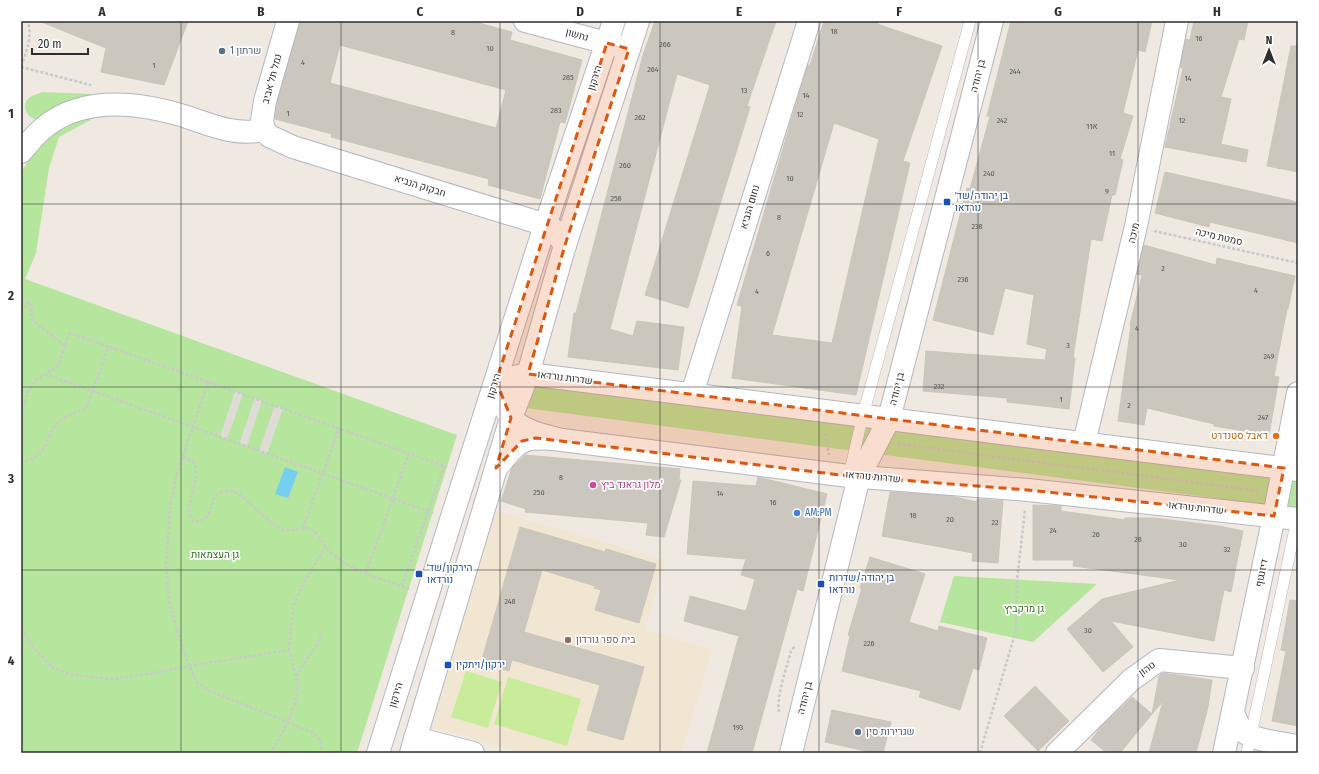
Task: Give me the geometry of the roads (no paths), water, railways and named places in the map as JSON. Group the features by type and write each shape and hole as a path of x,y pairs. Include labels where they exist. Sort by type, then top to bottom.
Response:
{"street":[{"name":"נמל תל אביב","path":"267,133 262,121 265,101 288,21"},
{"name":"נחשון","path":"525,21 629,49"},
{"name":"הירקון","path":"378,753 546,225 614,21"},
{"path":"473,753 413,746 496,468 528,374 565,245 638,21"},
{"name":"נחום הנביא","path":"692,394 809,21"},
{"name":"בן יהודה","path":"791,753 854,476 889,419 992,21"},
{"name":"מיכה","path":"1084,443 1136,226 1176,21"},
{"path":"21,152 33,137 45,126 63,115 86,107 112,104 146,108 185,116 228,130 267,133"},
{"name":"חבקוק הנביא","path":"267,133 293,147 546,225 554,230 565,245"},
{"name":"שדרות נורדאו","path":"1291,469 528,374 496,381 502,401 512,418 525,428 541,435 562,440 854,476 1028,490 1274,516 1298,517"},
{"name":"דיזנגוף","path":"1224,753 1234,713 1279,493 1291,469 1298,393"},
{"path":"496,468 509,452 522,441 536,438 562,440"},
{"name":"טהון","path":"1057,753 1131,680 1159,660 1243,668"},
{"path":"1234,713 1249,745 1298,746"}],"lane":[{"name":"בן יהודה","path":"782,753 854,476 863,415 970,21"},
{"path":"1249,745 1298,517"},
{"name":"טהון","path":"1243,668 1253,672 1262,681"}],"water":[{"path":"285,467 298,472 288,498 275,494"}],"place":[{"name":"שרתון 1","path":"222,51"},
{"name":"בן יהודה/שד׳ נורדאו","path":"947,202"},
{"name":"דאבל סטנדרט","path":"1276,436"},
{"name":"מלון גראנד ביץ'","path":"593,485"},
{"name":"AM:PM","path":"797,513"},
{"name":"הירקון/שד׳ נורדאו","path":"419,574"},
{"name":"בן יהודה/שדרות נורדאו","path":"821,584"},
{"name":"בית ספר גורדון","path":"568,640"},
{"name":"ירקון/ויתקין","path":"448,665"},
{"name":"שגרירות סין","path":"858,732"}],"park label":[{"name":"גן העצמאות","path":"215,555"},
{"name":"גן מרקביץ","path":"1024,609"}]}
